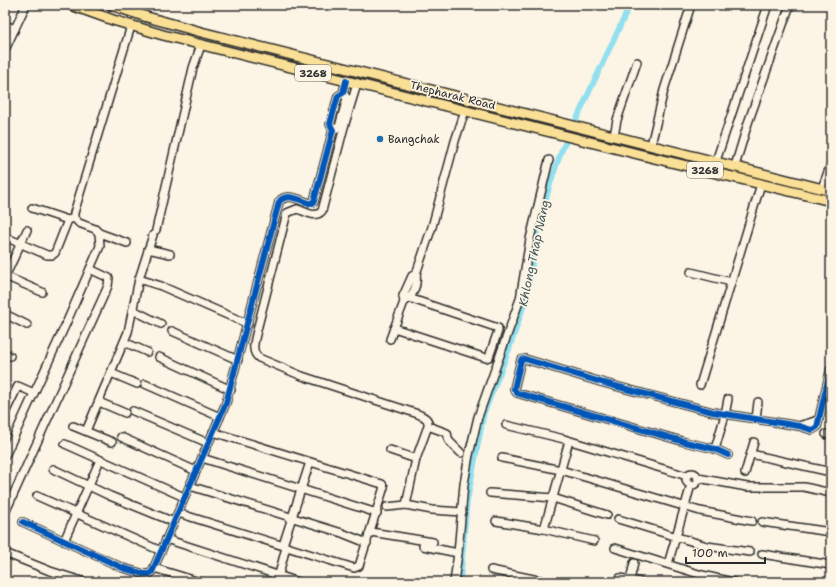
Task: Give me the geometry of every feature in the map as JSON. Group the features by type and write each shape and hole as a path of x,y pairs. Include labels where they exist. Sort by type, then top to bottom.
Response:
{"main road":[{"name":"Thepharak Road","path":"71,5 131,26 201,45 831,201"},
{"name":"Thepharak Road","path":"111,5 126,8 167,23 827,190"},
{"path":"284,66 287,53"}],"street":[{"path":"651,145 664,90 691,5"},
{"path":"716,161 768,5"},
{"path":"735,166 748,123 790,5"},
{"path":"5,50 24,6"},
{"path":"5,25 15,29"},
{"path":"5,237 47,255 54,254 74,213 131,26"},
{"path":"86,431 124,342 134,310 139,279 154,232 193,68 201,45"},
{"path":"614,136 617,120 637,62"},
{"path":"23,522 123,568 139,573 149,574 154,568 231,390 279,202 281,198 286,197 313,203 333,130 339,127 347,98 343,92 346,81"},
{"path":"357,84 322,211 319,214 311,215 297,209 287,214 257,330 254,352 256,356 264,361 289,371 418,414 427,419 428,426 416,459 406,505"},
{"path":"390,339 406,299 412,276 416,274 432,227 455,140 465,111"},
{"path":"454,582 466,473 478,417 520,298 529,244 549,160"},
{"path":"827,190 831,164"},
{"path":"700,385 760,184"},
{"path":"32,208 71,219 95,229 99,233 127,243"},
{"path":"27,230 5,277 42,292"},
{"path":"5,456 100,246 99,233"},
{"path":"148,249 170,254"},
{"path":"5,513 108,286 109,278 90,268"},
{"path":"691,272 731,282"},
{"path":"139,279 161,286 248,324"},
{"path":"394,328 484,358 489,358 498,328 406,299"},
{"path":"134,310 161,324"},
{"path":"5,314 27,325"},
{"path":"172,331 238,360"},
{"path":"124,342 147,352"},
{"path":"158,358 231,390"},
{"path":"728,455 715,449 685,442 517,392 514,389 521,360 525,359 604,383 725,415 799,426 819,419 831,368"},
{"path":"111,373 137,384"},
{"path":"145,384 220,417"},
{"path":"5,413 18,386 34,393"},
{"path":"715,449 728,399"},
{"path":"99,402 125,413"},
{"path":"756,419 758,402"},
{"path":"133,411 208,443"},
{"path":"506,425 569,441 686,476 693,473 696,474 698,478 747,487 804,487 831,493"},
{"path":"73,426 112,442"},
{"path":"428,426 447,433 449,442 461,453"},
{"path":"178,513 357,568 359,566 384,489 382,484 213,432"},
{"path":"121,437 196,471"},
{"path":"544,529 569,441"},
{"path":"745,473 754,442"},
{"path":"65,444 184,498"},
{"path":"390,450 416,459"},
{"path":"751,454 831,472"},
{"path":"202,458 377,513"},
{"path":"502,458 561,470 684,507 752,521"},
{"path":"64,541 100,460"},
{"path":"278,579 284,546 310,462"},
{"path":"53,469 88,486 174,522"},
{"path":"686,476 687,482 691,485"},
{"path":"668,564 691,485 696,483 698,478"},
{"path":"190,486 367,543"},
{"path":"490,493 553,498 607,515"},
{"path":"37,496 161,551"},
{"path":"387,507 406,505 432,510 462,512"},
{"path":"618,519 707,546 750,552"},
{"path":"496,521 544,529 594,541"},
{"path":"762,522 831,532"},
{"path":"371,532 433,542"},
{"path":"166,539 278,579 299,582"},
{"path":"423,546 458,553"},
{"path":"615,548 702,575 733,582"},
{"path":"5,553 50,571 85,582"},
{"path":"762,554 831,565"},
{"path":"630,580 634,563"},
{"path":"154,568 200,582"},
{"path":"491,570 548,582"},
{"path":"620,578 640,582"}],"waterway":[{"name":"Khlong Thap Nang","path":"460,582 467,502 484,413 510,347 527,296 537,233 549,188 561,152 630,5"}],"cycle path":[{"path":"23,522 123,568 144,574 149,574 152,572 226,403 279,202 282,199 289,197 313,203 333,130 330,124 338,96 343,93 346,81"},
{"path":"728,455 715,449 685,442 517,393 514,389 521,360 525,359 604,383 713,412 799,426 812,430 817,427 831,368"}],"place":[{"name":"Bangchak","path":"380,139"}]}
